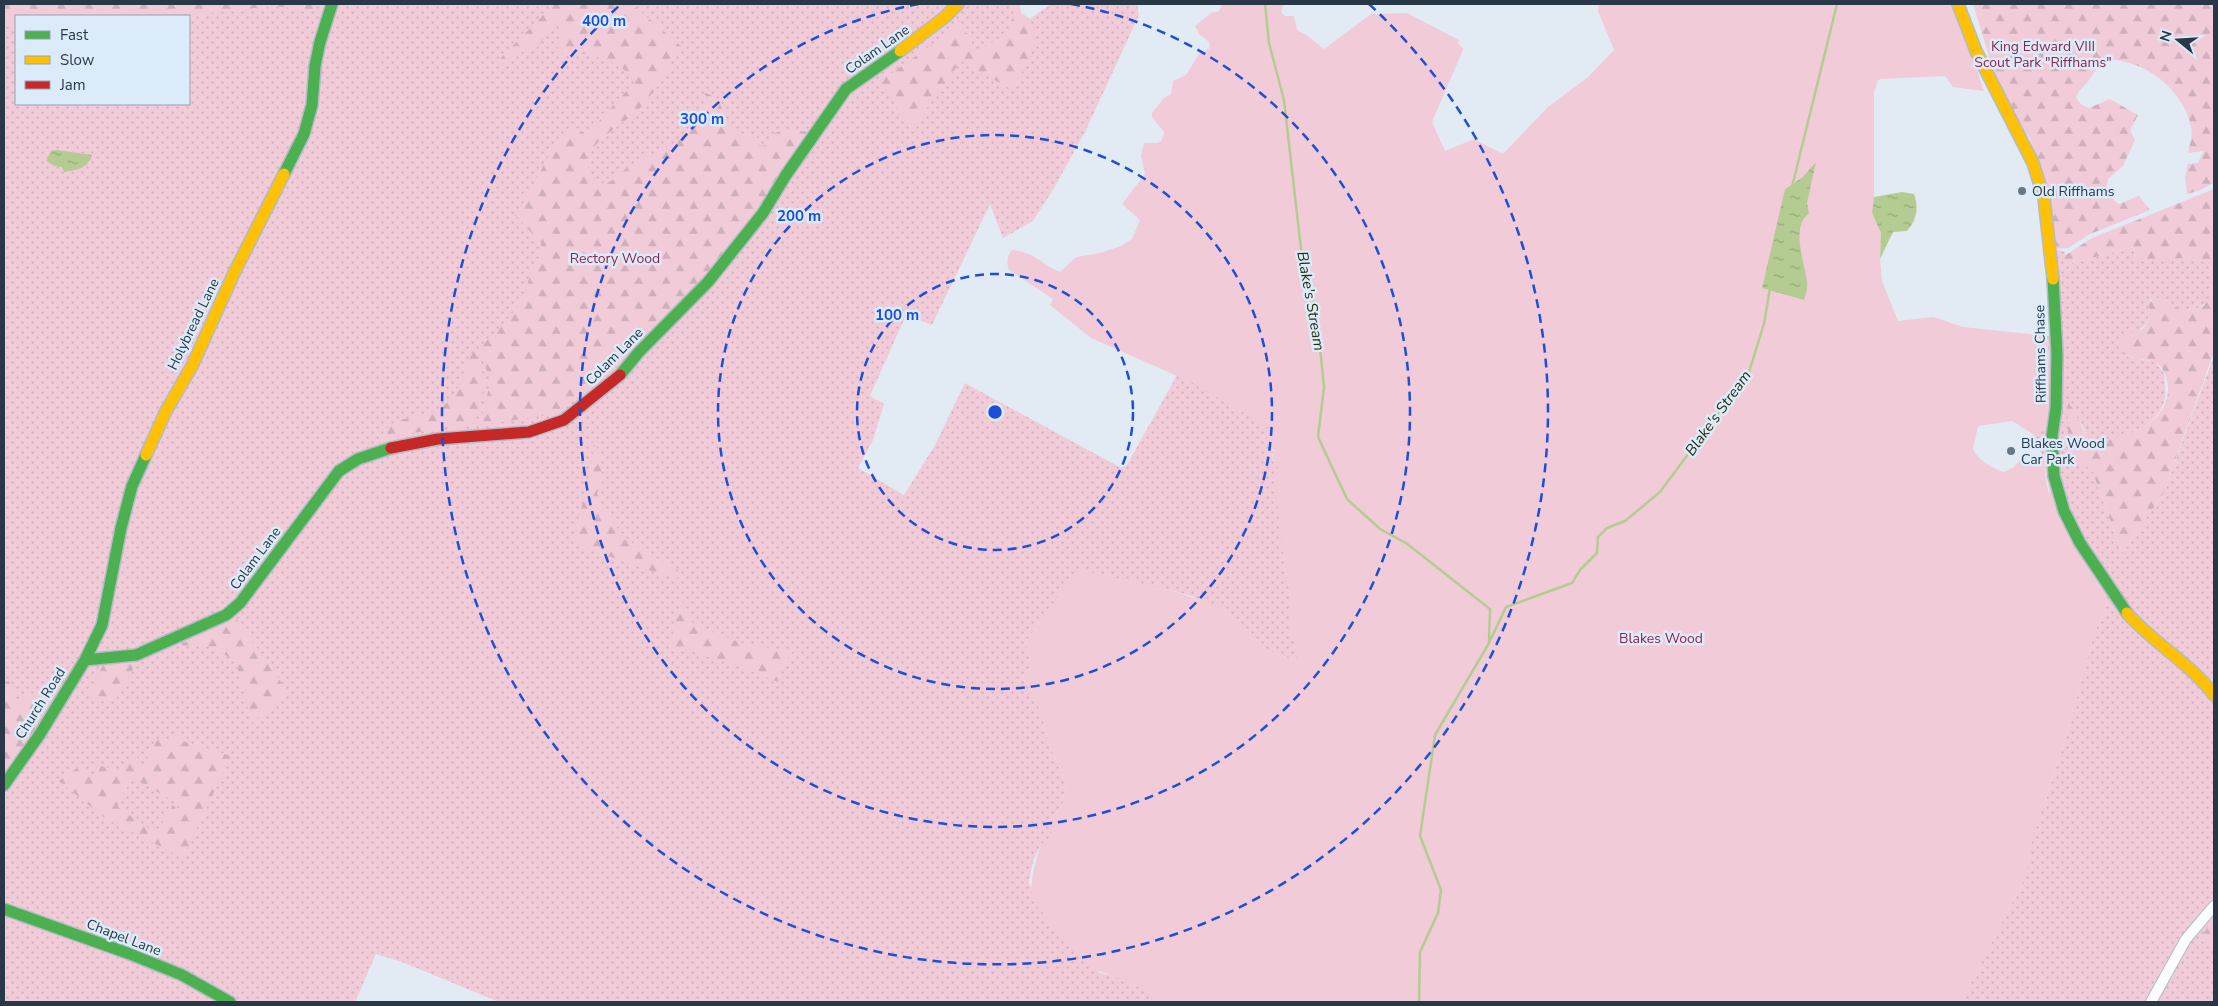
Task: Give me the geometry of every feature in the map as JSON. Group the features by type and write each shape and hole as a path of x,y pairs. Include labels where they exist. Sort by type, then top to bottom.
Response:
{"street":[{"name":"Holybread Lane","path":"85,660 102,625 121,528 136,476 166,411 192,366 236,271 304,134 312,105 315,66 332,4"},
{"name":"Colam Lane","path":"85,660 136,655 226,615 240,602 339,471 358,459 379,451 438,438 529,432 564,420 592,399 620,375 639,352 708,282 763,213 786,175 846,89 908,46 945,17 958,4"},
{"name":"Riffhams Chase","path":"1958,4 1976,51 2033,163 2044,198 2052,258 2057,354 2056,408 2052,436 2054,476 2064,511 2080,543 2124,609 2141,629 2206,684 2214,695"},
{"name":"Church Road","path":"4,785 40,734 85,660"},
{"path":"2151,1002 2186,939 2214,906"},
{"name":"Chapel Lane","path":"4,909 173,972 230,1002"}],"green space":[{"path":"4,4 1019,4 1021,13 1030,19 1051,4 1137,4 1139,15 1085,132 1033,221 1003,238 990,204 932,325 906,315 870,396 884,404 873,440 858,468 904,495 935,445 965,383 1121,468 1127,465 1177,375 1193,380 1269,427 1266,446 1273,447 1272,460 1278,467 1284,562 1291,599 1291,632 1297,651 1297,661 1269,651 1247,635 1232,618 1194,597 1167,589 1136,584 1042,620 1026,641 1030,663 1026,681 1041,712 1050,747 1062,773 1068,795 1054,817 1052,835 1040,846 1033,861 1029,882 1036,905 1100,973 1122,978 1164,1002 499,1002 402,962 376,954 355,1002 4,1002"},
{"path":"4,4 317,4 315,11 274,6 190,15 15,15 15,27 4,27"},
{"name":"Rectory Wood","path":"554,4 632,4 682,47 677,52 659,84 641,107 591,150 587,161 589,169 604,184 611,181 628,167 673,144 683,135 709,101 704,93 711,95 720,104 731,127 740,133 755,136 759,139 759,146 769,145 770,136 784,130 807,132 754,214 710,271 678,302 633,352 559,413 484,425 480,422 489,388 489,376 478,349 505,323 523,299 531,272 540,255 541,243 515,215 529,194 554,145 567,129 577,128 586,135 634,83 627,72 618,65 589,54 561,53 557,46 564,25 562,23 550,30 535,50 514,53 500,66 493,66"},
{"path":"1014,4 1019,4 1021,13 1030,19 1034,35 1032,51 1012,90 961,61 912,129 905,121 881,81 948,33 962,17 960,29 972,36 972,48 979,50 1000,37 1009,28"},
{"name":"Blakes Wood","path":"1222,4 1284,4 1281,12 1285,16 1294,16 1297,30 1324,49 1371,14 1407,13 1459,40 1458,44 1463,50 1432,122 1445,151 1474,139 1503,154 1548,107 1588,77 1614,50 1598,11 1598,4 1955,4 1984,91 1953,87 1945,76 1881,79 1878,80 1874,92 1874,197 1872,213 1881,233 1880,259 1882,281 1898,321 1934,317 1963,327 2047,336 2051,393 2048,425 2036,436 2012,421 1978,426 1973,450 1987,464 2004,472 2014,467 2021,459 2031,462 2042,455 2048,491 2053,496 2062,518 2107,599 2105,611 2094,633 2069,727 2034,830 2027,874 1961,1002 1162,1002 1134,984 1088,967 1036,905 1031,889 1040,846 1052,835 1054,817 1068,795 1062,773 1050,747 1041,712 1026,681 1030,663 1026,641 1076,571 1085,571 1167,589 1217,606 1232,618 1247,635 1269,651 1297,661 1297,651 1291,632 1291,599 1284,562 1274,474 1278,467 1272,460 1274,449 1266,446 1268,427 1193,383 1091,338 1050,305 1053,299 1009,270 1007,262 1012,250 1020,251 1060,272 1076,257 1100,253 1121,246 1132,239 1140,220 1122,204 1145,174 1141,155 1144,143 1158,143 1162,140 1164,132 1152,117 1152,113 1164,98 1171,94 1173,81 1186,75 1199,54 1210,48 1209,42 1199,34 1195,26 1211,13 1219,11"},
{"name":"King Edward VIII Scout Park \"Riffhams\"","path":"1973,4 2214,4 2214,183 2187,194 2185,178 2188,164 2198,163 2204,151 2188,153 2191,126 2182,104 2168,85 2148,71 2126,62 2110,60 2104,62 2079,91 2076,98 2082,105 2089,108 2110,99 2138,115 2130,130 2135,140 2123,166 2108,179 2107,187 2111,196 2119,204 2139,196 2150,210 2090,234 2068,248 2055,249 2030,138 2016,121 1996,79"},
{"path":"2214,189 2214,352 2163,494 2122,553 2092,470 2068,455 2068,403 2086,435 2093,442 2130,433 2142,428 2153,420 2161,411 2166,400 2168,387 2164,372 2155,362 2129,357 2124,354 2120,351 2119,342 2129,333 2144,328 2149,316 2149,303 2153,299 2160,298 2184,310 2204,306 2212,293 2211,266 2205,262 2187,258 2139,261 2136,260 2134,247 2065,265 2061,258 2092,238"},
{"path":"2134,247 2136,260 2183,258 2210,264 2212,278 2210,297 2207,302 2194,309 2182,310 2175,308 2158,298 2150,300 2145,326 2129,335 2125,356 2155,362 2164,373 2165,398 2158,414 2134,432 2113,439 2093,442 2086,435 2080,419 2092,470 2122,553 2163,494 2214,356 2214,919 2199,939 2214,948 2214,1002 1961,1002 2027,874 2031,837 2047,796 2069,727 2094,633 2105,611 2107,599 2050,493 2042,455 2034,434 2051,393 2047,336 2060,336 2055,249 2065,252 2065,265"},
{"path":"475,351 485,381 475,422 468,427 410,433 379,446 383,434 389,426 404,419 433,412 450,400 459,385 470,357"},
{"path":"592,442 598,449 601,457 602,483 597,493 601,506 624,537 650,555 678,570 679,578 644,569 573,543 593,456"},
{"path":"681,599 691,621 696,626 747,645 793,651 785,662 778,682 726,661 669,648"},
{"path":"236,618 288,692 252,723 236,662 213,647 179,645"},
{"path":"140,657 116,699 114,697 106,701 88,695 103,665"},
{"path":"70,664 79,664 56,710 4,772 4,682 9,681 17,701 72,673 71,669 73,668 71,668"},
{"path":"176,733 183,741 231,756 183,858 105,818 59,781 81,765 84,766 84,773 95,778 98,776 96,769 98,766 118,769 125,766 135,756 139,759 137,772 122,795 118,807 157,832 173,805 180,809 182,806 135,779 158,739 170,745"},
{"path":"2214,919 2214,948 2199,939"}],"water":[{"path":"57,150 92,155 85,166 64,172 62,167 54,166 46,161 51,151"},
{"path":"1816,162 1807,203 1809,214 1803,220 1799,236 1807,283 1804,300 1762,288 1785,189 1803,177"},
{"path":"1902,192 1914,194 1917,209 1915,218 1907,231 1893,232 1880,259 1881,233 1872,213 1874,197"}],"waterway":[{"name":"Blake's Stream","path":"1265,4 1269,43 1284,100 1301,249 1317,319 1324,387 1318,437 1347,499 1380,529 1406,543 1490,609 1489,642"},
{"name":"Blake's Stream","path":"1792,187 1837,4"},
{"name":"Blake's Stream","path":"1419,1002 1420,952 1438,913 1441,890 1420,836 1435,735 1489,643 1506,607 1572,583 1580,570 1597,553 1598,537 1607,528 1625,521 1660,492 1749,372 1764,324 1770,288"}],"traffic: fast":[{"path":"284,174 304,134 312,105 315,66 320,42 332,4"},
{"path":"620,375 639,352 708,282 763,213 786,175 846,89 900,51"},
{"path":"2053,279 2057,354 2056,408 2052,436 2054,476 2064,511 2080,543 2127,613"},
{"path":"85,660 136,655 226,615 240,603 339,471 358,459 391,448"},
{"path":"4,785 40,734 85,660 102,625 121,528 132,486 146,455"},
{"path":"4,909 130,954 182,975 230,1002"}],"traffic: slow":[{"path":"900,51 945,17 958,4"},
{"path":"1958,4 1976,51 2033,163 2044,198 2053,279"},
{"path":"146,455 166,411 192,366 235,271 284,174"},
{"path":"2127,613 2148,634 2194,673 2214,695"}],"traffic: jam":[{"path":"391,448 438,439 529,432 564,420 620,375"}],"place":[{"name":"Old Riffhams","path":"2022,191"},
{"name":"Blakes Wood Car Park","path":"2011,451"}]}
